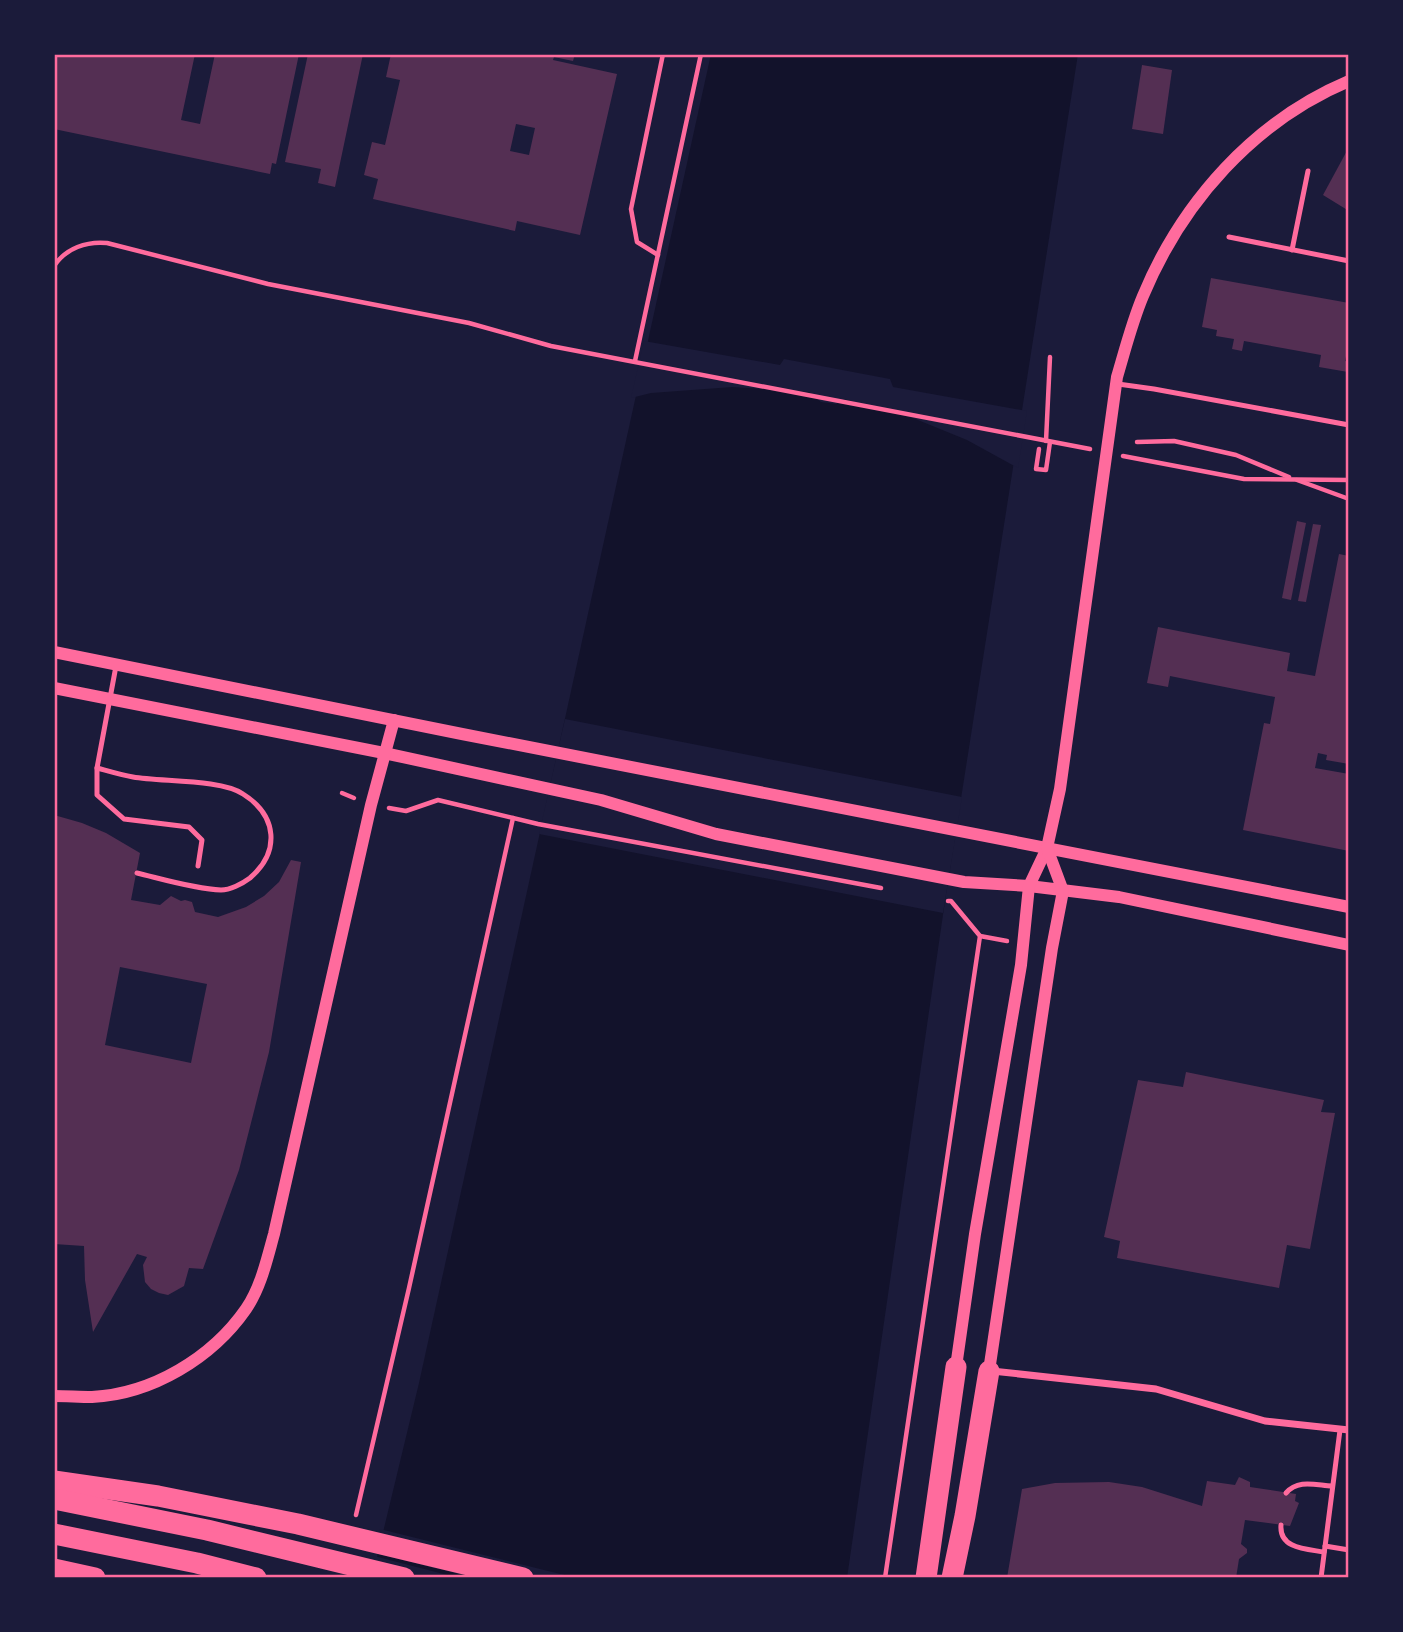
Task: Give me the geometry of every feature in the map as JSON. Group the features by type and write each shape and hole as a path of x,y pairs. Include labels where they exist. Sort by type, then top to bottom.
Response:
{"highway":[{"path":"923,1574 956,1367"},
{"path":"952,1578 989,1371"},
{"path":"54,1480 158,1496 298,1524 523,1578"},
{"path":"54,1499 207,1530 404,1578"},
{"path":"963,1578 971,1539 965,1516"},
{"path":"54,1534 257,1578"},
{"path":"54,1569 95,1578"}],"street":[{"path":"956,1367 975,1234 1021,965 1029,886 1047,848 1059,789 1116,384 1131,327 1162,255 1206,188 1259,135 1299,108 1349,81"},
{"path":"54,652 1349,907"},
{"path":"54,688 384,753 601,800 716,834 964,882 1029,886 1119,897 1349,945"},
{"path":"54,1396 93,1397 127,1391 161,1379 196,1360 223,1336 247,1308 262,1277 274,1234 371,805 394,720"},
{"path":"1047,848 1063,891 1052,948 989,1371 1156,1389 1265,1421 1345,1430"}],"lane":[{"path":"1292,250 1308,171"},
{"path":"1229,237 1349,261"},
{"path":"1116,384 1154,388 1349,425"},
{"path":"116,666 97,768 97,795 124,819 189,827 202,840 198,866"},
{"path":"97,768 132,777 220,787 242,793 266,817 271,833 270,851 261,868 243,883 222,890 137,873"},
{"path":"1321,1578 1332,1486 1345,1430"},
{"path":"1286,1493 1293,1486 1302,1483 1332,1486"},
{"path":"1281,1525 1280,1532 1285,1541 1293,1547 1349,1550"}],"path":[{"path":"658,256 637,242 631,209 663,54"},
{"path":"635,362 701,54"},
{"path":"54,266 78,246 92,242 107,243 268,284 470,323 551,346 1102,452"},
{"path":"1039,449 1036,469 1046,470 1050,357"},
{"path":"1137,442 1174,441 1236,455 1349,499"},
{"path":"1115,454 1244,479 1349,480"},
{"path":"342,793 371,805 406,811 438,800 538,824 885,889"},
{"path":"351,1527 409,1288 513,818"},
{"path":"885,1578 980,936 951,901 938,899"}],"shaded area":[{"path":"711,54 1078,54 946,894 847,1578 372,1578 419,1383"}],"pier":[{"path":"644,341 780,365 784,359 890,379 893,387 1027,411 1018,468 967,440 913,418 844,399 836,404 821,402 809,392 732,387 651,393 631,398"},
{"path":"565,719 962,797 943,913 539,834"},
{"path":"380,1529 577,1578 475,1578 374,1553"},
{"path":"374,1556 459,1578 369,1578"}],"building":[{"path":"54,54 195,54 181,120 200,124 215,54 299,54 276,164 272,163 270,174 54,129"},
{"path":"308,54 363,54 335,187 318,183 321,169 285,162"},
{"path":"391,54 575,54 573,61 554,57 553,60 617,74 580,235 517,221 515,231 373,199 378,179 364,175 372,142 385,145 400,80 386,77","holes":["516,124 535,128 529,155 510,151"]},
{"path":"1142,65 1172,70 1163,134 1132,129"},
{"path":"1349,147 1349,211 1323,195"},
{"path":"1211,278 1349,303 1349,342 1345,361 1349,362 1348,372 1319,367 1321,355 1244,341 1242,351 1232,349 1234,339 1216,336 1217,330 1202,327"},
{"path":"1297,521 1306,523 1291,600 1282,598"},
{"path":"1313,524 1321,525 1306,602 1298,601"},
{"path":"1339,554 1349,556 1349,764 1326,760 1327,755 1318,753 1315,768 1349,774 1349,851 1243,830 1264,723 1270,724 1275,697 1170,676 1168,687 1147,683 1158,627 1290,653 1287,671 1315,676"},
{"path":"54,815 106,833 140,853 131,900 160,905 171,896 192,902 195,912 218,917 246,907 264,896 279,882 291,860 301,862 269,1052 239,1170 203,1269 189,1268 184,1286 168,1295 159,1293 145,1282 143,1265 147,1257 137,1254 93,1332 85,1280 84,1246 54,1244","holes":["120,967 207,984 191,1063 105,1045"]},
{"path":"1186,1072 1324,1100 1321,1112 1335,1113 1310,1249 1287,1245 1279,1288 1117,1258 1120,1241 1104,1237 1138,1080 1183,1087"},
{"path":"1239,1477 1250,1482 1250,1487 1296,1494 1295,1501 1299,1503 1290,1526 1245,1520 1241,1544 1247,1549 1247,1553 1239,1559 1236,1578 1007,1578 1022,1489 1055,1483 1109,1482 1142,1487 1202,1506 1207,1481 1235,1485"}]}
